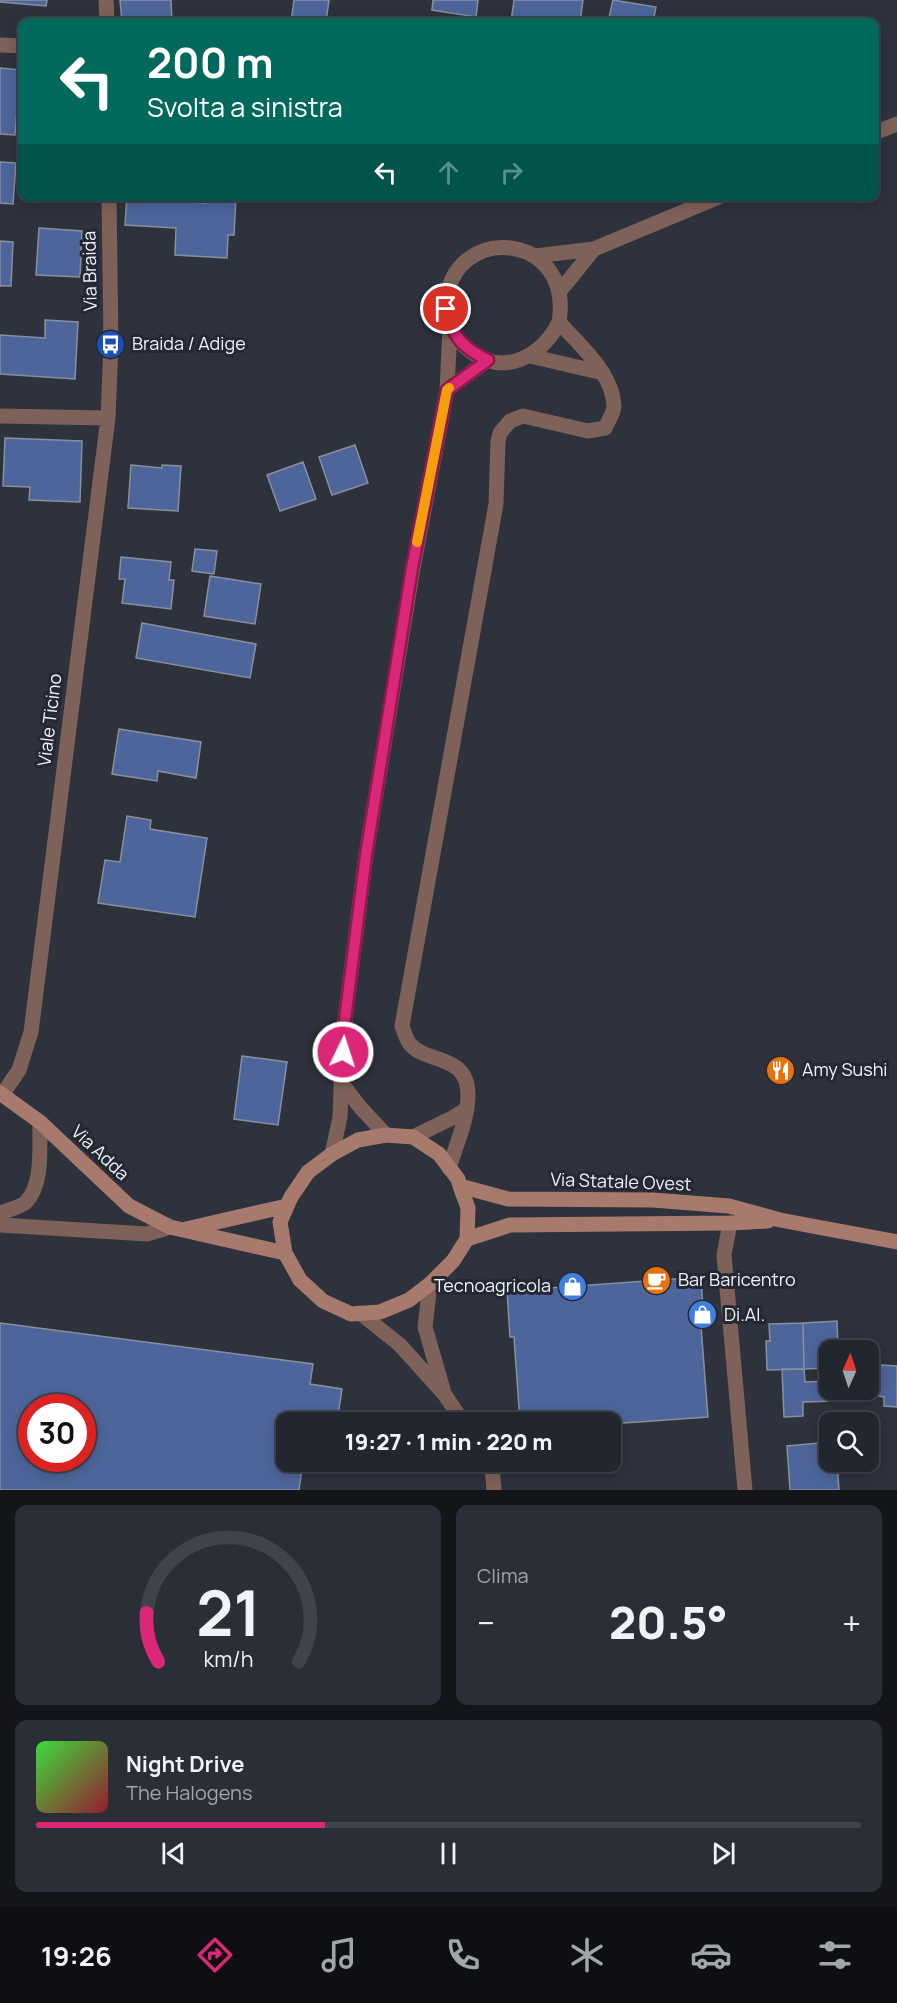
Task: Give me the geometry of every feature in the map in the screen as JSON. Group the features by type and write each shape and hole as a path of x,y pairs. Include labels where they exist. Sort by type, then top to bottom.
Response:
{"street":[{"path":"106,0 107,18"},
{"path":"0,45 18,46"},
{"path":"879,131 897,124"},
{"name":"Via Braida","path":"109,201 111,344"},
{"path":"535,256 594,249 709,201"},
{"path":"332,1154 340,1117 343,1035 366,855 412,568 447,390 450,327 446,309 447,291 455,274 466,260 482,251 500,247 519,249 535,256 550,271 560,291 562,306 559,322 548,342 530,356 517,361 488,360 472,353 459,341 450,327"},
{"path":"560,291 594,249"},
{"path":"449,1168 467,1108 469,1093 465,1079 458,1069 444,1059 418,1051 409,1044 402,1026 496,504 498,441 504,426 523,416 588,431 606,428 614,409 611,388 603,373 559,322"},
{"name":"Viale Ticino","path":"1,1094 19,1070 31,1032 108,418 111,344"},
{"path":"530,356 603,373"},
{"path":"447,390 488,360"},
{"path":"0,416 108,418"},
{"path":"343,1084 360,1107 387,1135"},
{"name":"Via Adda","path":"1,1094 40,1122 129,1206 175,1229"},
{"path":"413,1137 453,1118 467,1108"},
{"path":"0,1213 26,1203 36,1187 40,1122"},
{"path":"387,1135 413,1137 439,1154 460,1186 468,1208 467,1239 453,1261 430,1284 409,1300 380,1312 351,1314 323,1301 300,1280 285,1253 280,1222 291,1197 308,1172 332,1154 358,1140 387,1135"},
{"name":"Via Statale Ovest","path":"460,1186 508,1199 653,1200 729,1206 780,1220 897,1242"},
{"path":"0,1225 147,1234 287,1206"},
{"name":"Via Statale Ovest","path":"467,1239 510,1225 730,1223 780,1220"},
{"path":"730,1223 724,1255 745,1490"},
{"path":"175,1229 285,1253"},
{"path":"430,1284 425,1327 445,1395"},
{"path":"360,1313 400,1345 445,1395 456,1412"},
{"path":"492,1472 494,1490"}],"building":[{"path":"0,0 47,0 46,6 0,2"},
{"path":"120,0 171,0 172,18 122,18"},
{"path":"294,0 329,0 327,18 292,18"},
{"path":"433,0 478,0 476,17 432,10"},
{"path":"514,0 583,0 581,18 512,18"},
{"path":"613,0 656,7 654,18 609,18"},
{"path":"0,68 18,70 15,135 0,134"},
{"path":"0,162 16,163 13,204 0,203"},
{"path":"127,201 206,203 206,201 236,201 234,235 228,235 227,258 175,255 176,228 125,225"},
{"path":"39,228 82,231 80,277 36,275"},
{"path":"0,241 13,242 11,286 0,286"},
{"path":"45,320 78,322 75,379 0,374 0,335 45,338"},
{"path":"5,438 82,441 80,502 29,500 30,487 3,486"},
{"path":"355,445 368,483 332,495 319,457"},
{"path":"303,462 316,499 280,511 267,475"},
{"path":"131,465 162,468 162,465 181,466 178,511 128,508"},
{"path":"195,549 217,551 214,574 192,571"},
{"path":"121,557 171,562 169,580 174,580 171,609 122,603 125,579 119,579"},
{"path":"210,576 261,584 255,624 204,616"},
{"path":"142,623 256,644 250,678 136,658"},
{"path":"119,729 201,742 196,778 158,771 157,781 112,774"},
{"path":"127,816 151,820 150,829 207,838 195,917 98,903 105,860 120,862"},
{"path":"242,1056 287,1062 278,1125 234,1119"},
{"path":"701,1277 704,1326 701,1326 708,1417 621,1423 621,1412 519,1412 514,1337 510,1337 507,1291"},
{"path":"837,1321 838,1340 819,1340 819,1368 804,1369 803,1323"},
{"path":"0,1323 313,1364 310,1384 342,1389 339,1412 276,1412 276,1472 301,1472 299,1490 0,1490"},
{"path":"803,1323 804,1369 767,1370 766,1341 770,1341 769,1324"},
{"path":"881,1365 897,1366 897,1407 884,1406 884,1397 879,1396"},
{"path":"782,1369 804,1369 805,1382 819,1381 819,1400 835,1400 803,1402 803,1416 784,1417"},
{"path":"819,1443 819,1472 838,1472 839,1490 790,1490 787,1446"}],"slow traffic":[{"path":"417,542 449,388"}],"place":[{"name":"Braida / Adige","path":"111,344"},
{"name":"Amy Sushi","path":"781,1070"},
{"name":"Bar Baricentro","path":"657,1280"},
{"name":"Tecnoagricola","path":"572,1286"},
{"name":"Di.Al.","path":"703,1315"}],"route":[{"path":"343,1052 343,1035 366,855 412,568 447,390 488,360 472,353 459,341 450,327 446,309"}]}
